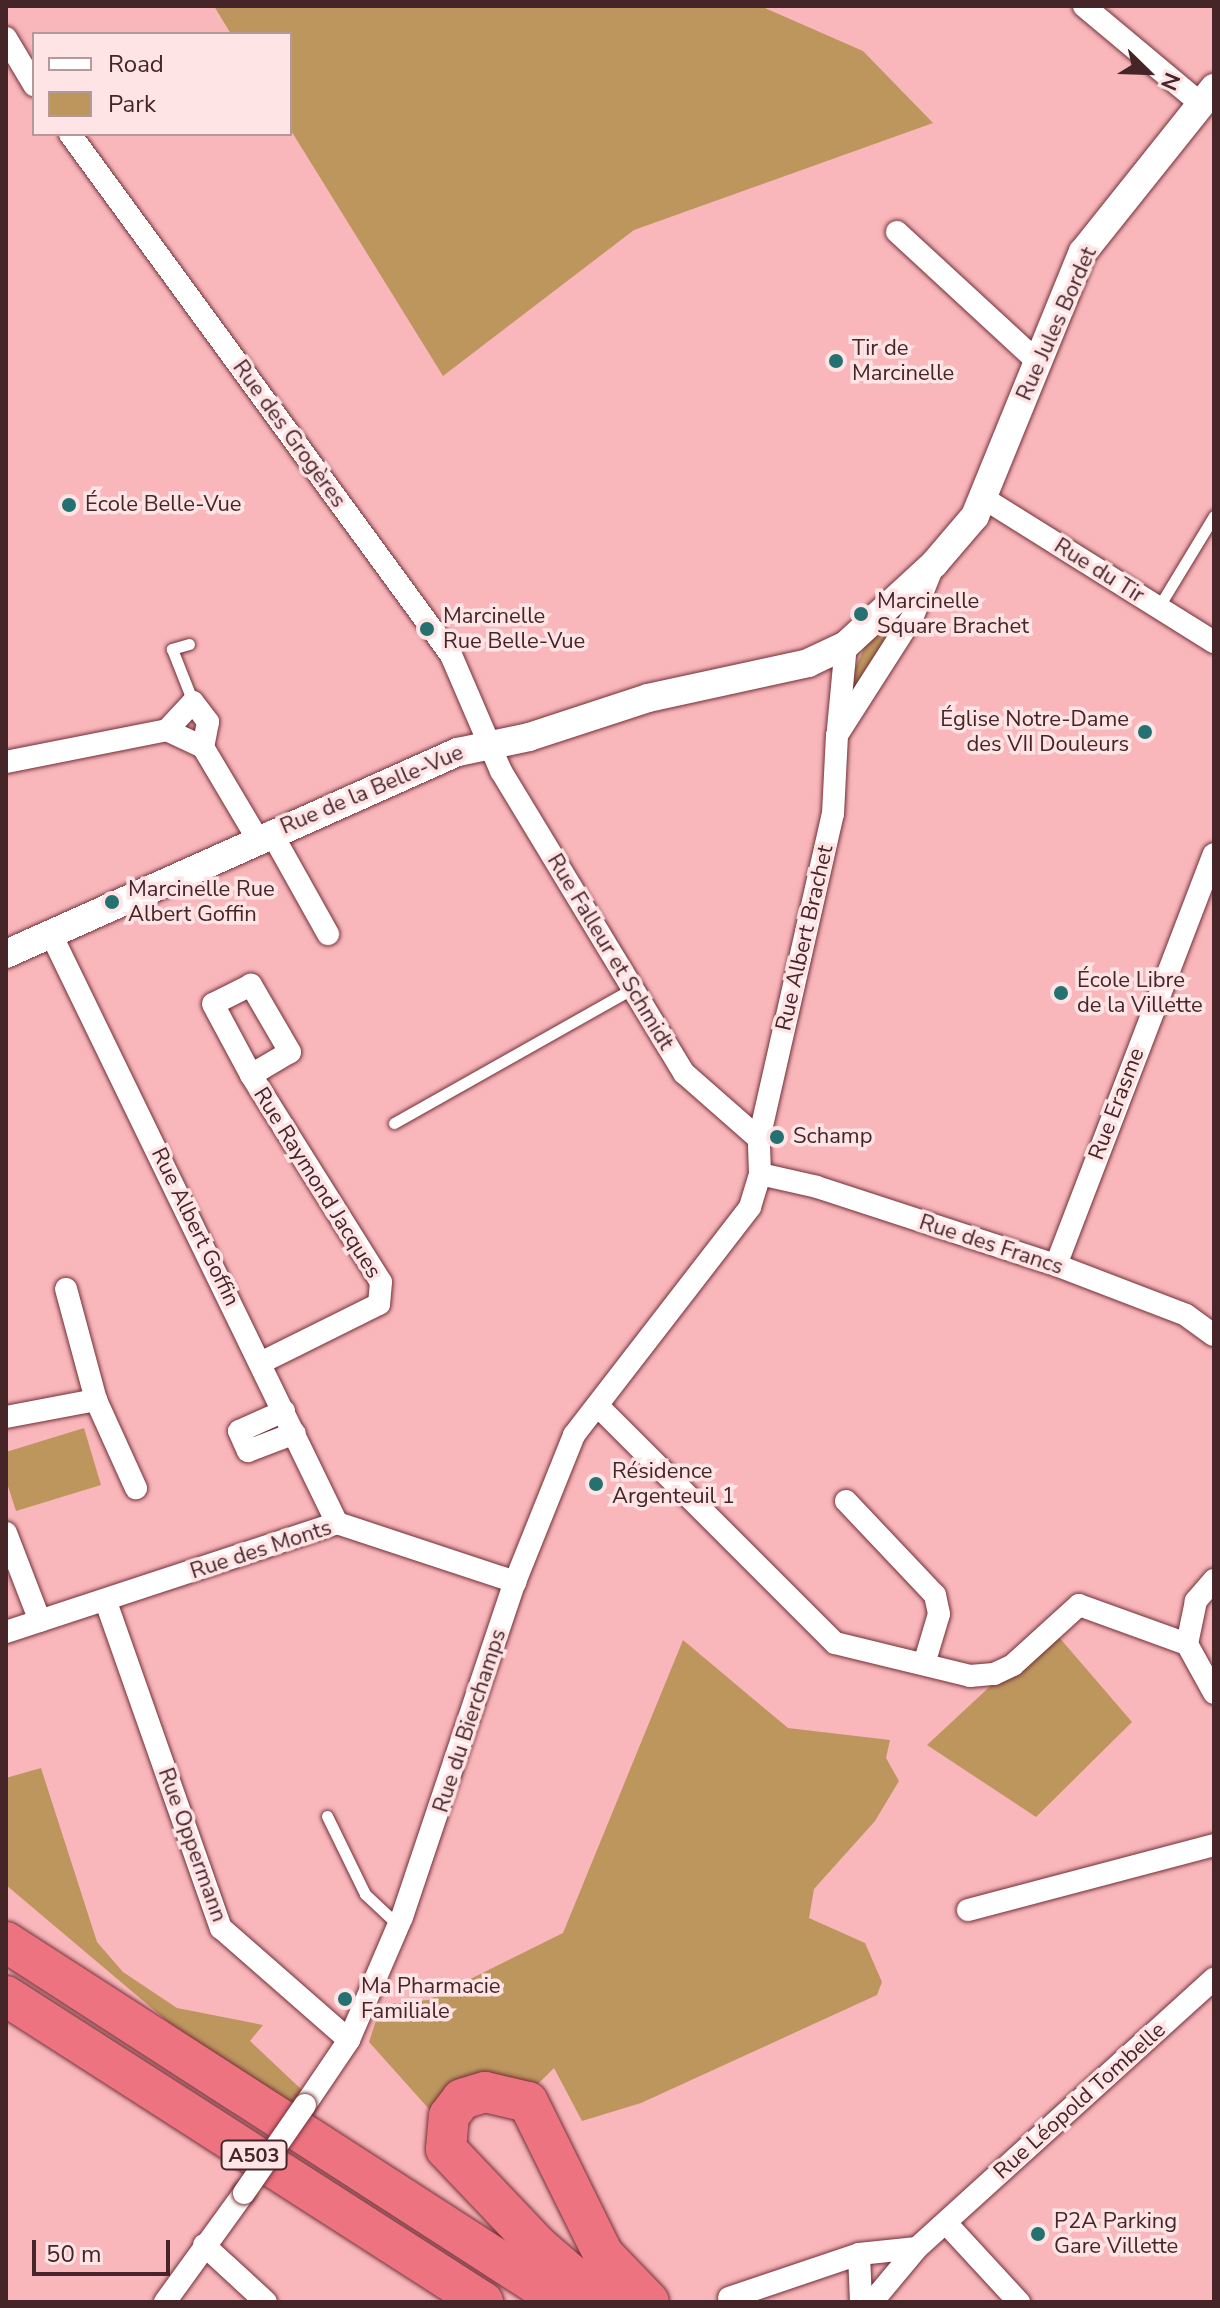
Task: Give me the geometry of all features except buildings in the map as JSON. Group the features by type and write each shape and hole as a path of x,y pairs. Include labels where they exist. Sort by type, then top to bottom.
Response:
{"highway":[{"path":"6,1917 75,1975 104,2006"},
{"name":"A503","path":"6,1942 566,2297"},
{"path":"6,1962 566,2297"},
{"name":"A503","path":"6,1996 23,2014 474,2299"},
{"path":"566,2297 446,2149 449,2116 462,2099 485,2092 528,2102 603,2254 649,2302"}],"street":[{"path":"1084,6 1208,96"},
{"path":"6,38 11,63 32,83"},
{"name":"Rue Jules Bordet","path":"985,499 1083,252 1208,96"},
{"name":"Rue des Grogères","path":"71,136 451,655 489,744"},
{"path":"897,232 1038,362"},
{"name":"Rue Albert Brachet","path":"759,1139 833,814 846,645 934,564 985,499"},
{"name":"Rue du Tir","path":"985,499 1214,642"},
{"name":"Rue Albert Brachet","path":"837,735 913,616 934,564"},
{"name":"Rue de la Belle-Vue","path":"6,954 203,868 264,835 489,744 529,737 648,698 808,663 846,645"},
{"path":"6,762 167,730 193,702 208,722 203,747"},
{"path":"167,730 203,747 328,934"},
{"name":"Rue Falleur et Schmidt","path":"489,744 684,1073 759,1139"},
{"name":"Rue Erasme","path":"1056,1265 1214,854"},
{"name":"Rue Albert Goffin","path":"51,934 262,1362 337,1523"},
{"name":"Rue Raymond Jacques","path":"251,1075 381,1282 379,1304 262,1362"},
{"name":"Rue du Bierchamps","path":"165,2302 349,2040 398,1925 470,1727 515,1582 574,1435 750,1207 760,1174 759,1139"},
{"name":"Rue des Francs","path":"760,1174 817,1187 1056,1265 1186,1315 1214,1335"},
{"path":"66,1289 96,1400 136,1488"},
{"path":"6,1417 96,1400"},
{"path":"598,1406 822,1635 835,1643 970,1676 994,1674 1013,1665 1079,1605 1187,1644"},
{"path":"284,1411 239,1431 248,1451 295,1433"},
{"path":"846,1501 935,1595 939,1614 924,1664"},
{"name":"Rue des Monts","path":"6,1632 106,1602 337,1523 515,1582"},
{"path":"6,1533 40,1621"},
{"path":"1214,1580 1196,1601 1187,1644 1214,1693"},
{"name":"Rue Oppermann","path":"106,1602 221,1928 349,2040"},
{"path":"968,1910 1214,1845"},
{"name":"Rue Léopold Tombelle","path":"872,2302 917,2248 1214,1979"},
{"path":"946,2223 1019,2302"},
{"path":"204,2245 266,2302"},
{"path":"729,2298 859,2254 917,2248"},
{"path":"859,2254 861,2302"}],"lane":[{"path":"1158,608 1214,516"},
{"path":"189,644 172,649 193,702"},
{"path":"394,1123 632,989"},
{"path":"327,1816 365,1894 398,1925"}],"green space":[{"path":"214,6 760,6 863,51 933,123 634,230 443,376 292,132 292,32 230,32"},
{"path":"907,608 859,689 848,685 868,639"},
{"path":"84,1428 101,1485 16,1511 6,1480 6,1452"},
{"path":"1058,1636 1132,1722 1036,1817 927,1745 1013,1665"},
{"path":"683,1640 788,1728 890,1740 886,1758 899,1781 875,1821 814,1889 809,1918 865,1943 882,1982 877,1995 641,2103 582,2121 554,2068 530,2092 437,2118 369,2042 381,2005 428,2000 563,1933"},
{"path":"41,1768 97,1942 123,1972 177,2008 263,2025 250,2041 302,2090 289,2105 186,2037 6,1885 6,1778"}],"place":[{"name":"Tir de Marcinelle","path":"836,361"},
{"name":"École Belle-Vue","path":"69,505"},
{"name":"Marcinelle Square Brachet","path":"861,614"},
{"name":"Marcinelle Rue Belle-Vue","path":"427,629"},
{"name":"Église Notre-Dame des VII Douleurs","path":"1145,732"},
{"name":"Marcinelle Rue Albert Goffin","path":"112,902"},
{"name":"École Libre de la Villette","path":"1061,993"},
{"name":"Schamp","path":"777,1137"},
{"name":"Résidence Argenteuil 1","path":"596,1484"},
{"name":"Ma Pharmacie Familiale","path":"345,1999"},
{"name":"P2A Parking Gare Villette","path":"1038,2234"}]}
